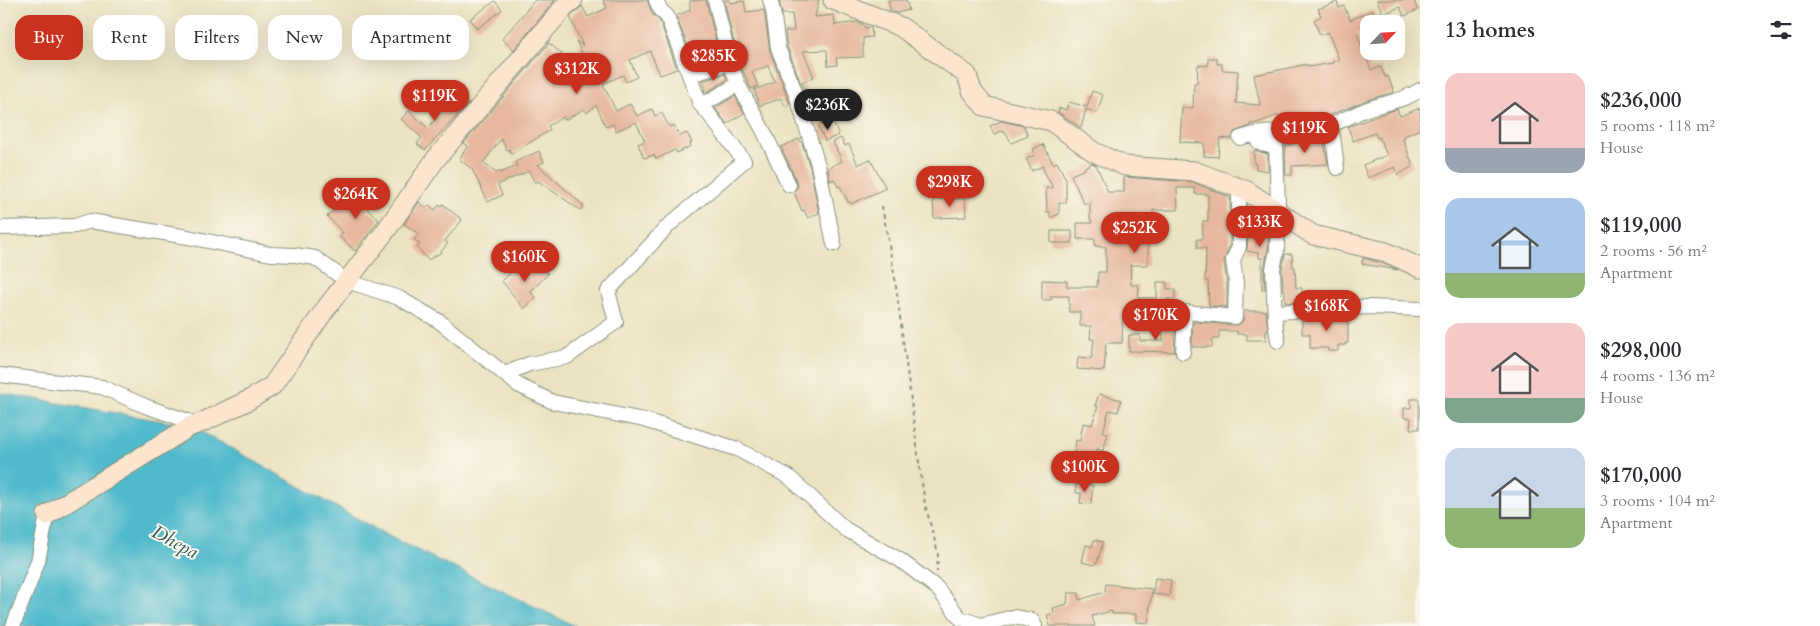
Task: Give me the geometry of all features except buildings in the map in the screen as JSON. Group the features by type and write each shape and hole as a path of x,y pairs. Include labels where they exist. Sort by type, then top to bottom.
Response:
{"street":[{"path":"12,626 38,560 47,515 191,426 250,400 272,386 435,160 565,6 573,0"},
{"path":"505,374 529,364 567,357 616,322 608,291 668,226 744,162 700,104 667,16 661,11 656,0"},
{"path":"715,0 730,63 738,84 764,132 789,185"},
{"path":"770,0 774,10 778,48 793,84 818,165 834,244"},
{"path":"833,0 901,27 967,75 972,91 984,106 1051,121 1094,152 1125,166 1194,171 1247,191 1313,235 1386,252 1420,268"},
{"path":"690,75 730,63"},
{"path":"700,104 709,101 738,84"},
{"path":"1278,341 1273,269 1277,250 1276,145 1263,146 1247,136 1279,131 1292,133 1310,131 1327,127 1370,108 1408,98 1420,90"},
{"path":"1327,127 1333,136 1337,168"},
{"path":"1183,352 1185,312 1234,317 1236,283 1233,260 1239,247 1239,188"},
{"path":"0,228 75,226 90,220 271,254 315,258 347,281 399,298 439,321 518,385 552,402 644,420 737,449 789,477 844,529 900,560 937,588 960,618 981,625 1012,617 1032,620 1036,626"},
{"path":"1275,312 1369,307 1420,309"},
{"path":"0,375 102,387 145,406 197,424"}],"path":[{"path":"882,206 895,279 925,504 938,552 937,588"}],"water":[{"name":"Dhepa","path":"0,393 191,426 392,538 575,626 0,626"}]}
